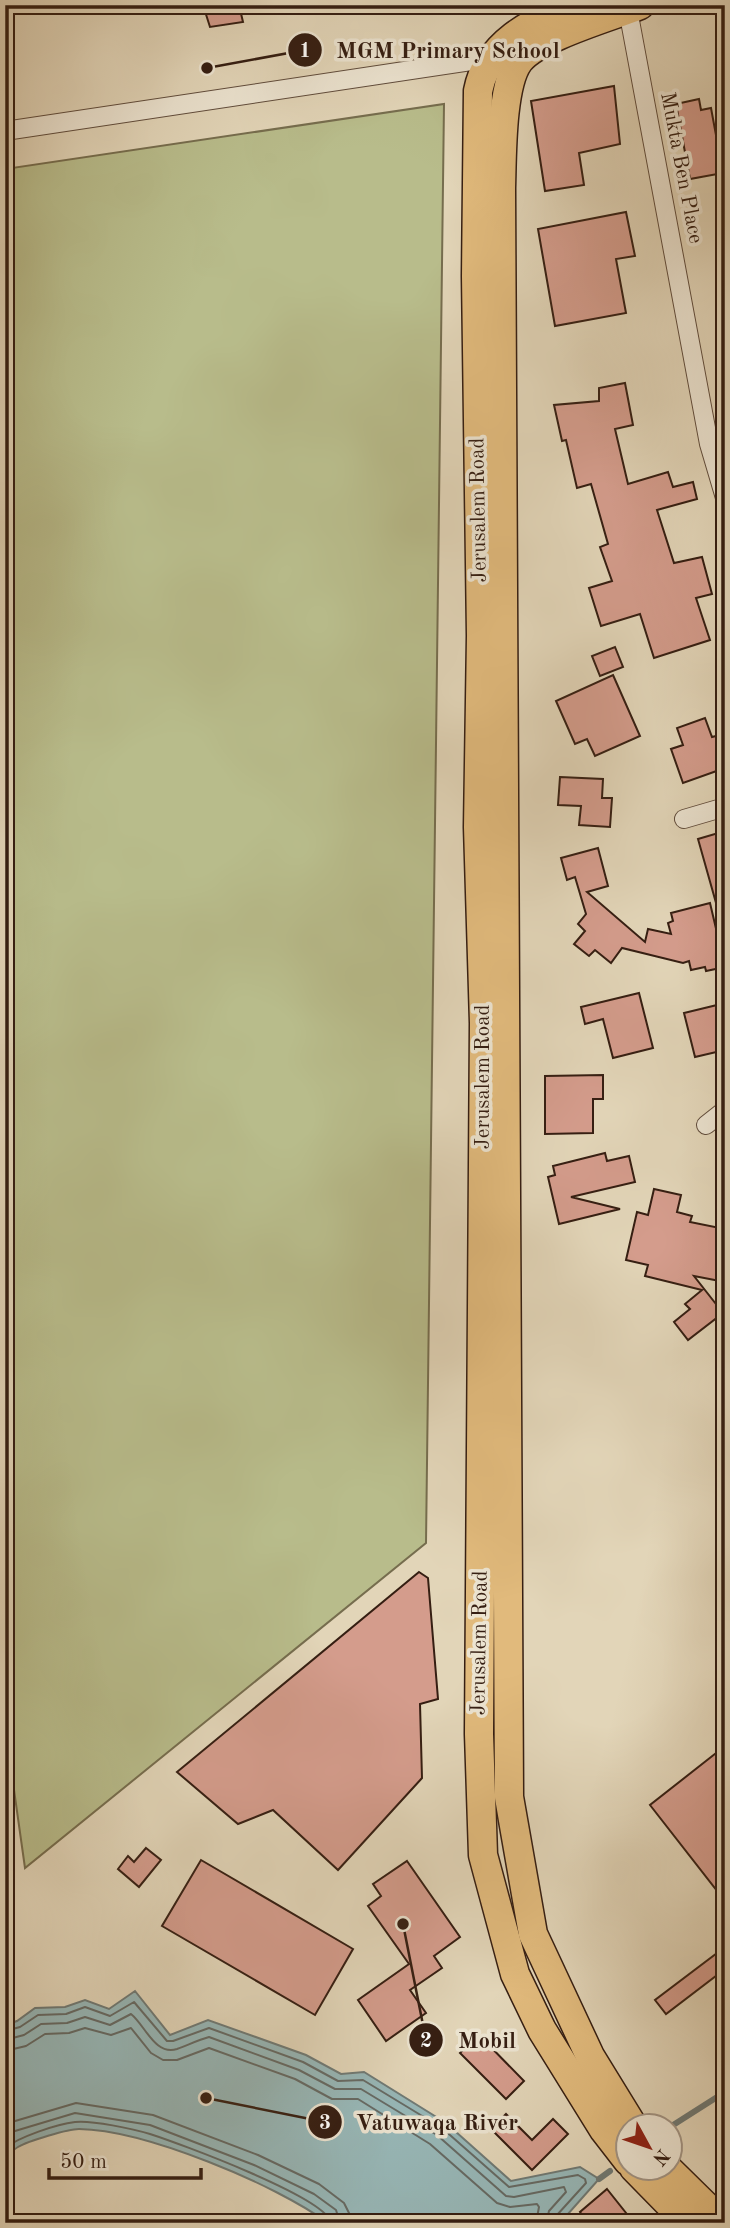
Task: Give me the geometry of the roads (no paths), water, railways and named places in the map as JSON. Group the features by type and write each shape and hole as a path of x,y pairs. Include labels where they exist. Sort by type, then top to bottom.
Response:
{"main road":[{"name":"Jerusalem Road","path":"570,6 523,29 491,58 482,72 478,91 476,276 481,636 478,827 484,1023 479,1720 483,1855 515,1973 541,2030 614,2143"},
{"path":"519,61 541,44 634,8"},
{"name":"Jerusalem Road","path":"519,61 511,79 506,104 501,188 509,1797 533,1934 590,2056 624,2112"},
{"path":"648,2182 688,2223"},
{"path":"681,2182 723,2223"}],"street":[{"name":"Mukta Ben Place","path":"634,8 709,444 725,498"},
{"path":"5,131 491,58 519,61"},
{"path":"684,819 725,807"},
{"path":"706,1125 725,1110"}],"water":[{"path":"135,1991 170,2035 208,2020 306,2055 341,2074 364,2072 446,2123 511,2181 580,2167 599,2179 560,2223 328,2223 243,2176 173,2149 106,2132 79,2129 58,2133 16,2148 5,2157 5,2025 17,2021 35,2008 65,2007 85,2000 109,2009"}],"waterway":[{"path":"684,2118 725,2092"},
{"path":"599,2179 610,2171"}],"place":[{"name":"MGM Primary School","path":"207,68"},
{"name":"Mobil","path":"403,1924"},
{"name":"Vatuwaqa River","path":"206,2098"}]}
